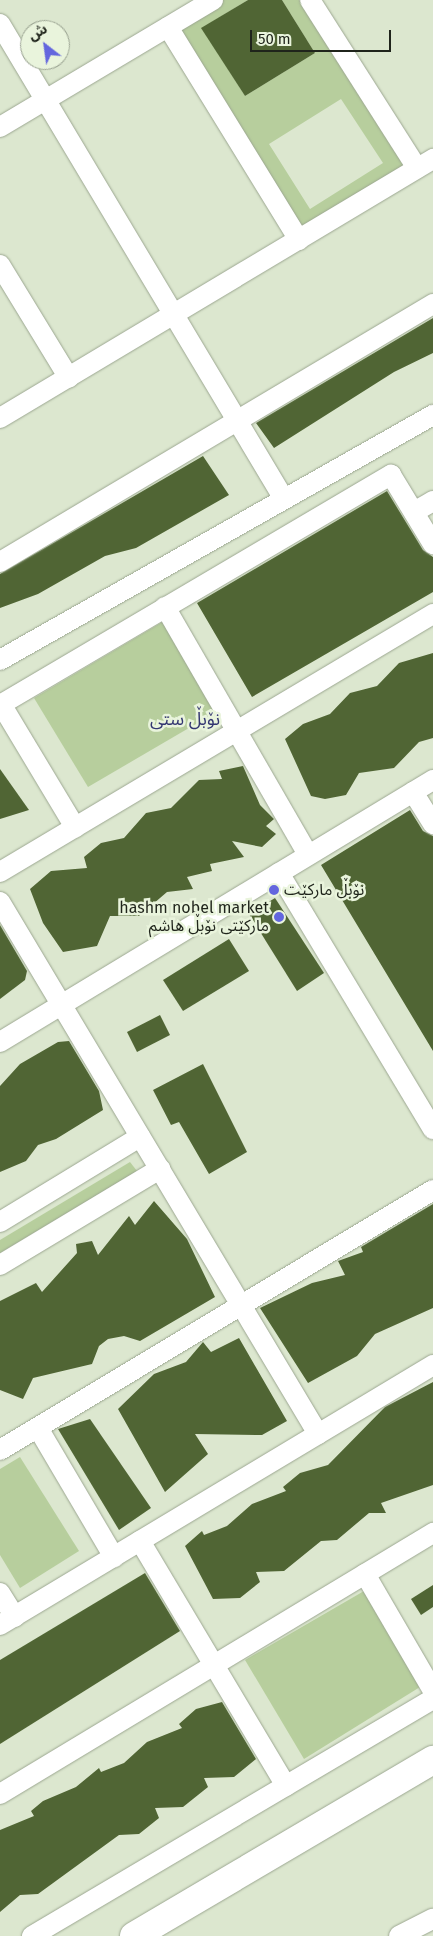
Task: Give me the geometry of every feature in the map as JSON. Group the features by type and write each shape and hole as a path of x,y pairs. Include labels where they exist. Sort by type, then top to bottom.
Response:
{"street":[{"path":"0,127 213,0"},
{"path":"0,418 425,164 310,0"},
{"path":"0,24 284,499"},
{"path":"168,27 299,240"},
{"path":"0,265 69,378"},
{"path":"0,562 433,304"},
{"path":"0,660 433,415"},
{"path":"75,827 1,704 391,475 433,544"},
{"path":"414,512 433,501"},
{"path":"165,607 308,855"},
{"path":"0,872 433,614"},
{"path":"0,1042 433,780"},
{"path":"414,792 433,824"},
{"path":"279,873 433,1129"},
{"path":"0,902 318,1434"},
{"path":"0,1222 140,1137"},
{"path":"0,1265 160,1169"},
{"path":"0,1450 433,1190"},
{"path":"0,1593 7,1621 433,1365"},
{"path":"38,1428 114,1556"},
{"path":"0,1794 433,1533"},
{"path":"140,1541 286,1786"},
{"path":"365,1574 433,1691"},
{"path":"32,1936 433,1699"},
{"path":"134,1936 433,1760"},
{"path":"399,1936 433,1919"}],"green space":[{"path":"213,0 248,0 202,28 245,96 315,53 282,0 310,0 417,168 299,240 168,27","holes":["341,99 383,163 310,209 269,144"]},
{"path":"164,621 218,711 88,787 34,698"},
{"path":"130,1162 137,1171 0,1253 0,1240"},
{"path":"20,1457 79,1551 20,1588 0,1555 0,1469"},
{"path":"364,1591 420,1687 304,1759 245,1660"}],"building":[{"path":"248,0 282,0 315,53 245,96 201,28"},
{"path":"433,318 433,353 394,372 274,448 256,423"},
{"path":"203,456 229,495 136,548 105,556 38,594 0,608 0,574"},
{"path":"387,491 423,550 433,557 433,592 252,697 197,603"},
{"path":"433,653 433,738 419,742 394,768 359,773 346,795 325,799 311,796 285,739 303,724 330,714 350,693 377,686 399,663"},
{"path":"243,766 260,805 274,819 266,826 276,834 262,847 232,841 244,857 210,864 212,871 187,877 193,889 167,892 139,916 110,916 97,946 63,952 43,923 30,889 51,871 87,868 84,857 101,843 124,838 146,813 171,808 199,780 222,779 219,771"},
{"path":"0,769 29,810 0,819"},
{"path":"410,810 423,831 433,836 433,1051 321,865"},
{"path":"275,898 324,973 297,991 249,914"},
{"path":"0,925 27,971 25,980 0,999"},
{"path":"229,939 249,971 183,1011 163,980"},
{"path":"160,1015 170,1035 137,1052 127,1032"},
{"path":"69,1041 99,1091 103,1110 56,1139 38,1145 26,1161 0,1172 0,1086 20,1064 58,1042"},
{"path":"203,1064 247,1152 209,1174 179,1122 171,1125 153,1090"},
{"path":"154,1201 187,1239 215,1297 140,1341 124,1336 108,1339 99,1346 92,1364 33,1378 23,1399 0,1390 0,1301 36,1283 42,1292 77,1253 76,1244 92,1241 98,1255 129,1216 135,1225"},
{"path":"433,1204 433,1308 375,1334 357,1356 308,1383 260,1308 312,1283 345,1275 338,1261 363,1252 361,1247"},
{"path":"239,1338 287,1421 262,1435 195,1434 208,1454 165,1492 118,1409 154,1374 186,1362 203,1342 211,1352"},
{"path":"433,1382 433,1485 381,1503 386,1513 369,1513 337,1540 321,1541 284,1571 256,1572 260,1582 240,1598 213,1599 185,1546 202,1531 204,1535 227,1526 252,1504 286,1491 283,1487 300,1473 328,1465 385,1407"},
{"path":"90,1419 151,1508 119,1530 58,1429"},
{"path":"145,1573 180,1631 0,1744 0,1660"},
{"path":"433,1585 433,1607 421,1615 411,1599"},
{"path":"222,1702 256,1759 234,1777 204,1778 208,1787 183,1807 155,1808 159,1818 139,1834 119,1835 38,1894 20,1895 0,1912 0,1830 34,1816 31,1811 43,1801 76,1787 99,1768 101,1772 124,1763 147,1742 182,1728 179,1724 196,1709"}],"place":[{"name":"نۆبڵ مارکێت","path":"274,890"},
{"name":"hashm nobel market مارکێتی نۆبڵ هاشم","path":"279,917"}],"district":[{"name":"نۆبڵ ستی","path":"185,719"}]}
